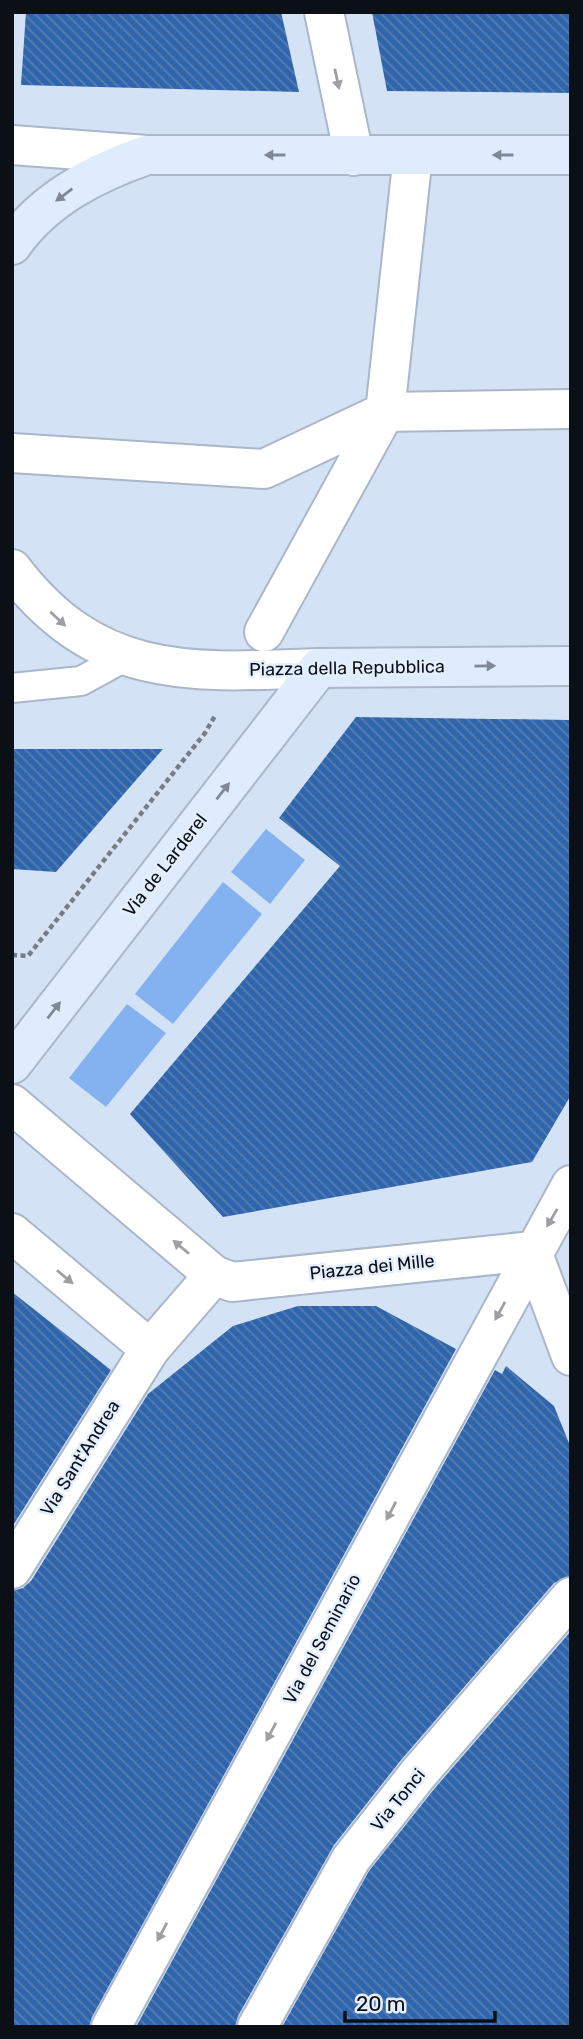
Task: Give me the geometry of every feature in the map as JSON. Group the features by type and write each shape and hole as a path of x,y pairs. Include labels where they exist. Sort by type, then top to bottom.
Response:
{"main road":[{"path":"12,245 36,219 85,180 147,155 571,155"},
{"name":"Piazza della Repubblica","path":"319,668 571,666"},
{"name":"Via de Larderel","path":"12,1064 319,668"}],"street":[{"path":"324,12 354,156"},
{"path":"12,145 147,155"},
{"path":"264,632 385,412 411,173"},
{"path":"12,453 264,469 385,412 571,409"},
{"name":"Piazza della Repubblica","path":"12,569 61,622 125,657 156,665 212,670 319,668"},
{"path":"12,1104 214,1275 150,1349 12,1233"},
{"name":"Via del Seminario","path":"111,2027 532,1251 571,1185"},
{"path":"532,1251 571,1356"},
{"name":"Piazza dei Mille","path":"214,1275 232,1282 532,1251"},
{"name":"Via Sant'Andrea","path":"12,1569 150,1349"},
{"name":"Via Tonci","path":"257,2027 351,1859 418,1774 571,1597"}],"lane":[{"path":"12,688 81,681 125,657"}],"path":[{"path":"12,955 28,956 205,733"}],"shaded area":[{"path":"266,829 305,860 270,904 231,872"},
{"path":"223,882 262,914 173,1024 135,994"},
{"path":"127,1004 166,1033 106,1107 69,1078"}],"building":[{"path":"26,12 281,12 299,92 21,85"},
{"path":"372,12 571,12 571,93 387,91"},
{"path":"356,717 571,720 571,1095 532,1162 223,1217 130,1114 340,866 279,818"},
{"path":"12,749 163,749 56,872 12,869"},
{"path":"12,1292 111,1370 12,1527"},
{"path":"298,1306 376,1306 456,1349 92,2017 89,2027 12,2027 12,1591 23,1588 31,1581 148,1394 233,1326"},
{"path":"506,1366 554,1406 571,1448 571,1576 554,1583 401,1760 334,1845 238,2016 235,2027 136,2027 495,1370 502,1374"},
{"path":"571,1631 571,2027 282,2027 369,1871 435,1788"}]}
